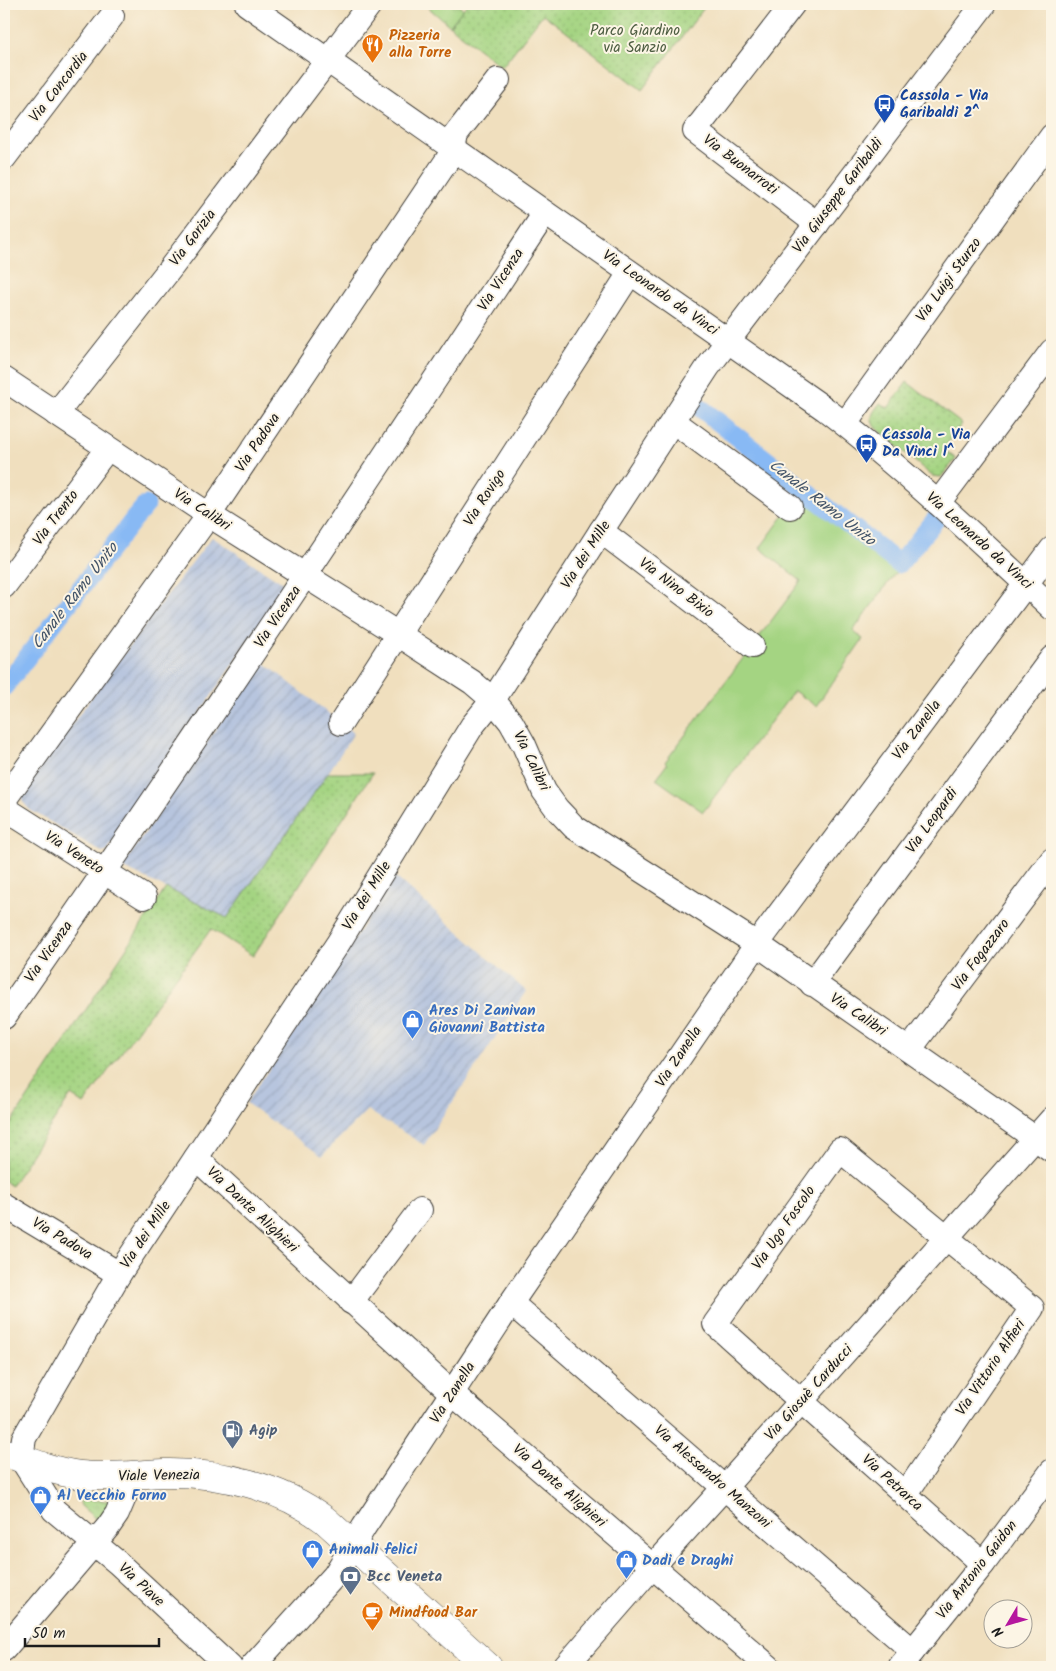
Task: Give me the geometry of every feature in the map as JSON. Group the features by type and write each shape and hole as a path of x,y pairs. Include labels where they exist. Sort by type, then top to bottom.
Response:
{"main road":[{"name":"Viale Venezia","path":"9,1459 64,1473 103,1477 162,1473 204,1475 222,1477 266,1489 310,1509 353,1545 488,1667"}],"street":[{"name":"Via Leonardo da Vinci","path":"247,4 845,424 938,503 1052,608"},
{"name":"Via Gorizia","path":"56,414 179,258 370,4"},
{"name":"Via Buonarroti","path":"793,4 695,131 817,224"},
{"name":"Via Giuseppe Garibaldi","path":"728,340 984,4"},
{"name":"Via Concordia","path":"4,158 112,16"},
{"name":"Via Padova","path":"4,800 209,516 453,149 456,134 498,80"},
{"name":"Via Luigi Sturzo","path":"845,424 1052,136"},
{"name":"Via Vicenza","path":"4,1016 105,872 306,576 545,214"},
{"name":"Via Rovigo","path":"341,723 630,273"},
{"name":"Via dei Mille","path":"9,1459 24,1438 119,1274 337,944 472,726 493,700 601,531 728,340"},
{"path":"938,503 1052,351"},
{"name":"Via Calibri","path":"8,390 56,414 209,516 472,682 493,700 517,731 551,802 574,827 757,944 1044,1144"},
{"path":"673,421 790,507"},
{"name":"Via Trento","path":"4,586 108,449"},
{"name":"Via Nino Bixio","path":"601,531 752,646"},
{"name":"Via Zanella","path":"353,1545 511,1303 757,944 1052,549"},
{"name":"Via Leopardi","path":"812,984 1052,658"},
{"name":"Via Veneto","path":"4,808 144,896"},
{"name":"Via Fogazzaro","path":"909,1050 1052,860"},
{"name":"Via Giosuè Carducci","path":"565,1667 947,1237 1044,1144 1052,1119"},
{"name":"Via Ugo Foscolo","path":"801,1402 715,1324 840,1150 947,1237"},
{"name":"Via Dante Alighieri","path":"196,1158 453,1394 769,1667"},
{"name":"Via Padova","path":"4,1205 119,1274"},
{"path":"351,1302 420,1210"},
{"name":"Via Vittorio Alfieri","path":"905,1495 1032,1308 947,1237"},
{"name":"Via Alessandro Manzoni","path":"511,1303 724,1488 906,1659"},
{"name":"Via Petrarca","path":"801,1402 983,1564"},
{"name":"Via Piave","path":"9,1459 54,1510 118,1563 230,1667"},
{"name":"Via Antonio Gaidon","path":"906,1659 983,1564 1052,1470"},
{"path":"54,1510 50,1494 64,1473"},
{"path":"4,1649 94,1544 117,1514 132,1476"},
{"path":"252,1667 335,1575 353,1545"}],"shaded area":[{"path":"212,537 286,585 107,851 102,852 30,810 22,801 22,792"},
{"path":"262,661 354,733 227,918 122,867"},
{"path":"392,874 526,991 424,1145 367,1110 322,1156 246,1103 313,1004 393,878"}],"green space":[{"path":"424,4 457,4 463,9 450,26"},
{"name":"Parco Giardino via Sanzio","path":"467,4 707,4 642,90 543,14 502,67 450,26"},
{"path":"907,382 962,424 947,444 949,446 946,451 956,459 941,477 932,476 875,427 873,423 873,414 880,403 888,408"},
{"path":"798,496 896,572 853,631 863,639 816,706 794,691 703,812 656,779 667,764 665,762 801,581 760,548"},
{"path":"328,773 373,773 253,956 211,929 84,1104 71,1095 11,1186 4,1181 4,1134 166,888 227,918"},
{"path":"81,1500 109,1501 111,1503 101,1520 97,1520 81,1506"}],"waterway":[{"name":"Canale Ramo Unito","path":"698,406 899,564 936,519"},
{"name":"Canale Ramo Unito","path":"4,687 146,505"}],"place":[{"name":"Pizzeria alla Torre","path":"373,64"},
{"name":"Cassola - Via Garibaldi 2^","path":"884,124"},
{"name":"Cassola - Via Da Vinci 1^","path":"866,463"},
{"name":"Ares Di Zanivan Giovanni Battista","path":"413,1039"},
{"name":"Agip","path":"233,1450"},
{"name":"Al Vecchio Forno","path":"41,1515"},
{"name":"Animali felici","path":"313,1569"},
{"name":"Dadi e Draghi","path":"626,1580"},
{"name":"Bcc Veneta","path":"351,1596"},
{"name":"Mindfood Bar","path":"373,1632"}]}
